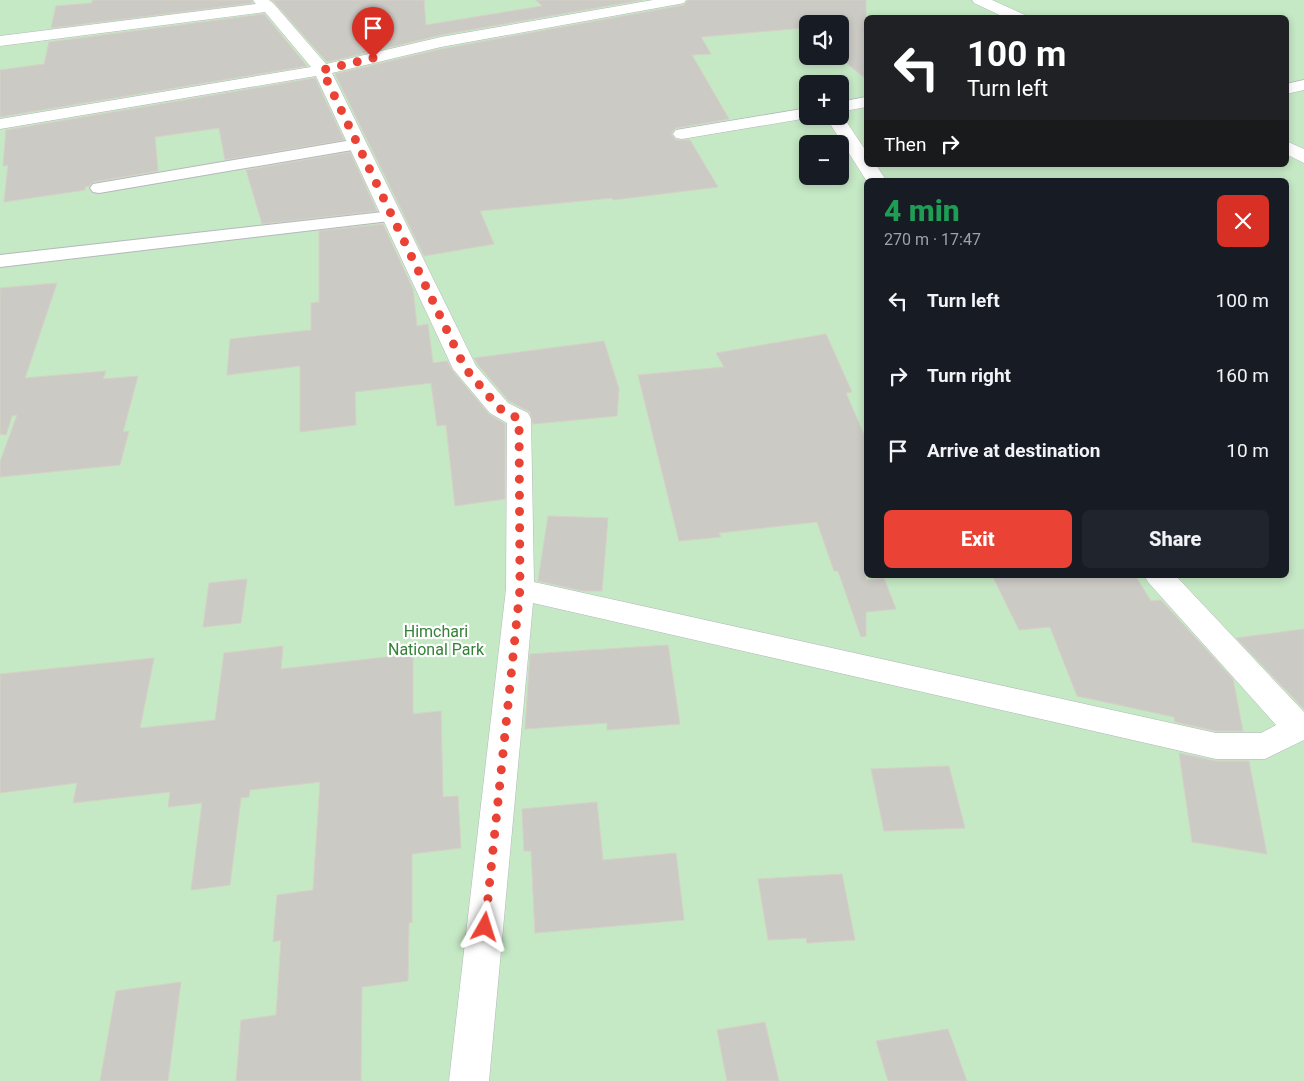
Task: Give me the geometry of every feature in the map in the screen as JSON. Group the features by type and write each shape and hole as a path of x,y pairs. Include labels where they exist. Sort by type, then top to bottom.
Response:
{"street":[{"path":"0,124 322,70 441,42 678,0"},
{"path":"979,0 1013,15"},
{"path":"0,41 264,4 322,70 465,368 499,408 519,419 520,589 469,1081"},
{"path":"1289,88 1304,85"},
{"path":"849,105 864,102"},
{"path":"682,134 799,114"},
{"path":"840,125 864,162"},
{"path":"1289,148 1304,157"},
{"path":"867,167 875,178"},
{"path":"520,589 1216,746 1265,746 1301,727 1161,578"}],"lane":[{"path":"99,188 358,144"},
{"path":"0,261 392,216"}],"green space":[{"name":"Himchari National Park","path":"0,0 1304,0 1304,1081 0,1081"}],"building":[{"path":"92,0 251,0 253,3 51,28 56,6 92,3"},
{"path":"272,0 424,0 426,25 542,6 536,0 642,0 441,35 327,62"},
{"path":"688,0 866,0 866,15 864,15 864,77 849,65 849,15 799,15 799,28 701,37 711,54 692,55 729,119 676,128 671,134 676,140 690,140 718,187 613,200 612,198 480,211 494,244 424,256 335,74 441,49 684,5"},
{"path":"264,14 307,66 0,117 0,70 44,64 49,42"},
{"path":"315,78 344,140 225,160 219,128 155,137 158,171 93,182 85,187 85,190 4,202 8,165 3,166 6,130"},
{"path":"350,152 377,211 262,224 246,170"},
{"path":"383,224 413,289 417,326 428,324 433,363 447,361 452,370 489,414 505,424 505,499 455,506 446,425 437,426 431,383 355,392 356,425 300,432 300,366 227,375 230,339 311,330 311,303 319,302 319,231"},
{"path":"57,283 25,378 106,371 103,379 138,376 123,432 129,431 120,465 0,477 0,462 17,415 12,416 6,435 0,434 0,288"},
{"path":"826,334 852,392 846,393 864,434 864,578 866,580 884,578 896,609 866,612 866,636 861,637 838,571 834,571 817,522 719,533 721,537 679,541 638,375 724,367 716,353"},
{"path":"604,341 619,389 617,416 533,424 530,412 509,401 474,358"},
{"path":"548,516 608,518 602,591 583,591 538,581"},
{"path":"993,578 1137,578 1151,601 1161,600 1233,679 1243,731 1216,731 1175,722 1174,717 1077,696 1050,627 1019,630"},
{"path":"247,579 241,623 203,627 209,583"},
{"path":"1304,629 1304,709 1236,638"},
{"path":"668,645 680,724 607,730 607,723 525,729 530,654"},
{"path":"283,646 281,669 413,654 413,714 441,711 443,797 458,796 461,848 412,854 412,922 409,923 408,981 362,987 361,1081 236,1081 241,1020 276,1015 281,940 273,942 277,895 313,890 320,782 250,790 249,797 241,798 230,885 191,890 202,803 168,807 170,792 73,803 77,783 0,793 0,674 154,658 140,728 215,720 224,653"},
{"path":"1179,753 1216,761 1249,761 1267,854 1192,842"},
{"path":"949,766 965,828 884,831 871,769"},
{"path":"597,802 603,860 676,853 684,920 535,933 531,851 524,851 522,809"},
{"path":"842,874 855,940 807,943 806,938 768,940 758,879"},
{"path":"181,982 168,1081 100,1081 116,991"},
{"path":"765,1022 779,1081 727,1081 717,1030"},
{"path":"948,1029 967,1081 888,1081 876,1041"}],"route":[{"path":"373,58 322,70 465,368 499,408 519,419 520,589 485,927"}]}
